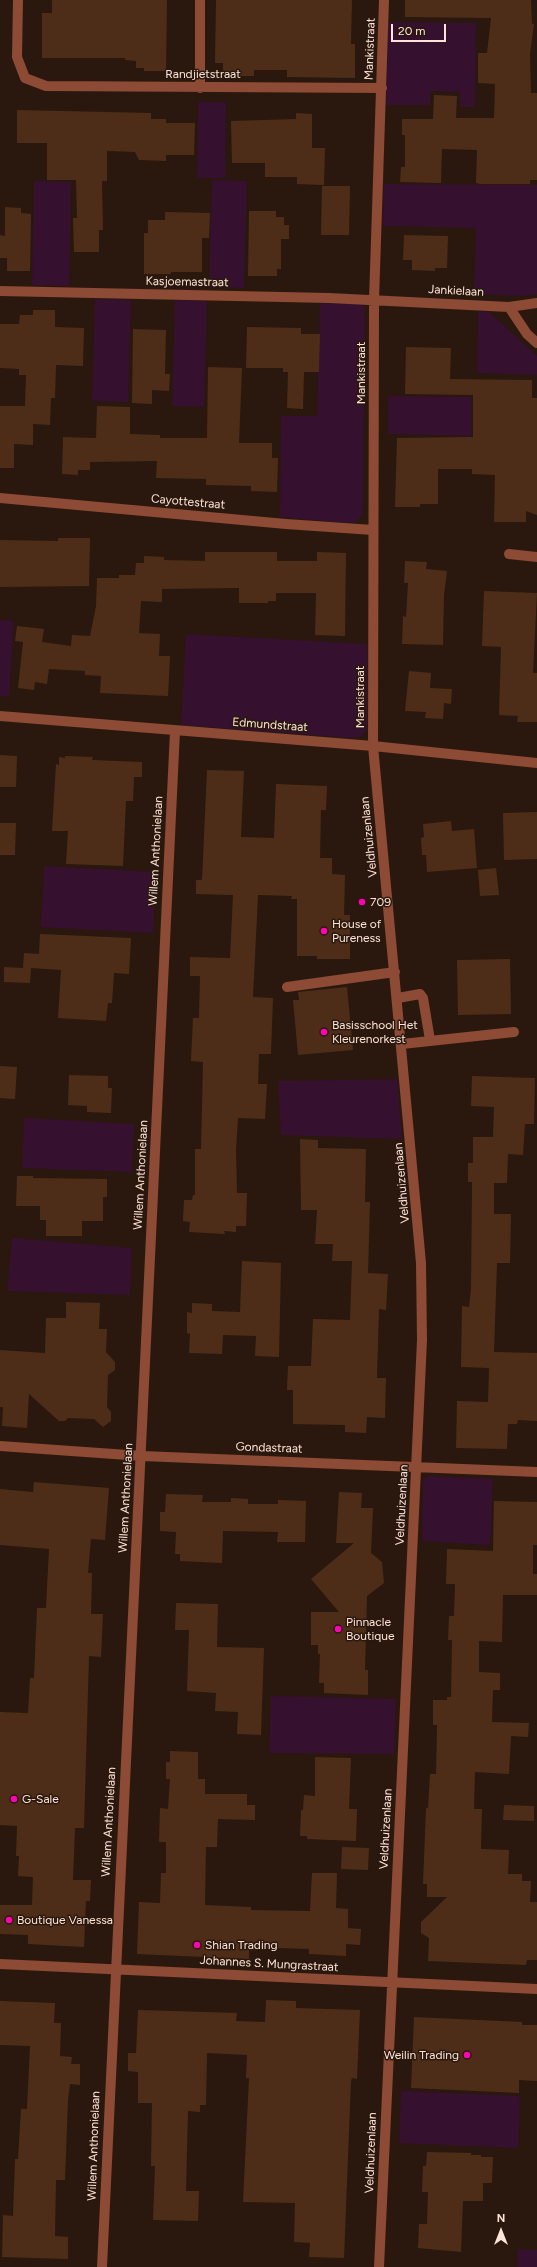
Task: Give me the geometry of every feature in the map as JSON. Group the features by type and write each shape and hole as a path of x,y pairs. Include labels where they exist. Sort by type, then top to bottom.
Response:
{"street":[{"name":"Randjietstraat","path":"18,0 17,57 25,78 46,86 382,88"},
{"path":"200,0 200,88"},
{"name":"Mankistraat","path":"373,746 374,300 384,0"},
{"name":"Kasjoemastraat","path":"0,291 374,300"},
{"name":"Jankielaan","path":"374,300 509,307 537,303"},
{"path":"509,307 527,334 537,343"},
{"name":"Cayottestraat","path":"0,498 286,524 373,530"},
{"path":"509,554 537,557"},
{"name":"Edmundstraat","path":"0,716 373,746 537,763"},
{"name":"Willem Anthonielaan","path":"102,2267 115,1970 142,1456 175,731"},
{"name":"Veldhuizenlaan","path":"373,746 398,998 421,1264 422,1340 379,2267"},
{"path":"287,987 395,972"},
{"path":"398,998 420,994 423,998 430,1040"},
{"path":"402,1044 514,1032"},
{"name":"Gondastraat","path":"0,1446 142,1456 537,1472"},
{"name":"Johannes S. Mungrastraat","path":"0,1964 537,1989"}],"shaded area":[{"path":"388,22 476,23 475,107 460,107 460,92 430,91 430,105 386,105"},
{"path":"198,102 226,102 225,178 197,178"},
{"path":"212,180 247,181 244,288 209,287"},
{"path":"34,181 71,182 69,286 32,285"},
{"path":"384,184 537,185 537,294 524,296 474,294 476,228 383,226"},
{"path":"95,299 131,300 128,402 92,401"},
{"path":"175,300 207,301 204,407 172,406"},
{"path":"320,303 355,304 362,305 365,309 363,504 362,516 356,522 345,523 280,517 281,416 317,416"},
{"path":"478,311 489,312 537,356 537,375 477,373"},
{"path":"388,396 471,397 471,436 388,434"},
{"path":"0,620 14,621 9,697 0,696"},
{"path":"186,634 367,644 367,730 362,736 354,738 181,725"},
{"path":"44,866 156,872 153,933 41,927"},
{"path":"397,1079 402,1139 281,1135 278,1081"},
{"path":"24,1118 134,1124 132,1172 22,1168"},
{"path":"12,1238 132,1248 130,1295 7,1291"},
{"path":"429,1476 493,1479 490,1545 422,1541 423,1479"},
{"path":"271,1696 396,1699 394,1754 269,1753"},
{"path":"401,2091 520,2096 518,2148 399,2143"},
{"path":"518,2249 537,2250 537,2267 517,2267"}],"building":[{"path":"52,0 167,0 166,71 144,71 144,68 136,68 136,61 125,60 125,58 42,58 42,13 52,13"},
{"path":"216,0 352,0 351,44 355,44 355,78 287,77 287,70 254,70 254,76 223,76 223,63 215,63"},
{"path":"405,0 531,0 532,24 534,24 530,54 531,93 537,93 537,180 530,180 530,184 476,183 477,150 442,149 441,183 400,182 401,167 405,167 405,135 402,135 402,119 433,119 434,95 457,96 456,118 494,118 495,84 478,83 478,53 487,53 491,18 405,17"},
{"path":"17,110 151,113 151,119 166,119 166,123 195,123 194,155 166,155 166,161 139,160 135,152 107,151 107,181 102,181 103,230 99,230 99,252 74,252 73,218 77,218 76,180 47,180 47,143 17,143"},
{"path":"296,113 312,114 312,148 325,148 324,185 297,184 297,177 265,177 265,163 232,163 231,121 296,119"},
{"path":"322,186 350,186 349,235 321,235"},
{"path":"5,207 21,208 21,213 31,214 30,271 7,271 7,258 0,258 0,235 5,236"},
{"path":"249,211 276,211 276,217 284,217 284,225 289,225 289,239 281,239 281,269 277,269 277,276 248,276"},
{"path":"165,212 210,213 209,238 202,238 202,272 144,274 144,233 148,233 148,220 165,220"},
{"path":"404,235 448,236 447,268 435,268 435,271 412,270 412,260 403,260"},
{"path":"33,310 55,310 55,327 84,328 83,366 56,365 55,398 51,398 50,425 33,424 33,445 14,444 14,468 0,468 0,406 25,406 26,375 19,375 19,369 0,368 0,324 19,324 20,315 33,315"},
{"path":"247,327 301,328 301,334 320,334 319,372 304,372 303,409 287,408 288,372 283,372 283,368 246,368"},
{"path":"133,329 166,330 165,374 170,374 169,391 152,390 152,404 132,403"},
{"path":"406,347 451,348 450,379 532,380 532,398 537,398 537,515 526,511 526,522 494,522 495,475 472,474 472,469 438,469 438,504 420,504 420,507 395,507 397,438 473,437 473,395 405,394"},
{"path":"208,367 242,368 239,443 272,443 272,458 278,458 277,492 251,491 251,486 206,485 206,479 156,478 157,461 90,462 90,470 78,470 78,475 62,474 63,437 96,438 97,406 130,407 130,434 160,435 160,438 207,438"},
{"path":"58,538 90,538 89,586 0,587 0,540 58,541"},
{"path":"205,552 277,552 277,561 317,561 317,552 346,553 345,636 315,635 316,593 276,593 276,601 268,601 268,603 239,603 239,588 162,589 162,602 141,601 139,633 160,634 159,656 170,656 168,696 100,693 101,676 85,675 85,671 49,669 47,684 35,682 34,690 18,688 23,642 15,641 17,626 44,629 42,642 71,646 72,635 90,636 96,606 97,578 119,578 119,575 135,575 136,563 144,563 144,556 164,557 164,560 205,561"},
{"path":"405,561 427,562 426,569 447,571 444,595 443,645 402,644 403,616 406,617 408,583 404,583"},
{"path":"484,591 537,593 533,673 537,673 537,722 517,722 518,716 499,715 501,647 482,646"},
{"path":"409,671 431,673 430,688 452,689 451,704 444,703 443,719 425,718 426,712 405,711"},
{"path":"0,755 17,756 16,787 0,787"},
{"path":"65,756 93,757 92,760 142,762 142,777 134,777 133,801 126,801 123,866 66,864 68,831 52,831 56,764 59,765 59,757 65,758"},
{"path":"207,770 244,771 241,837 274,838 276,784 327,786 326,810 321,810 320,858 332,858 332,874 345,875 344,915 350,915 350,959 317,959 317,956 297,956 297,899 291,899 292,896 258,895 253,997 273,998 271,1054 259,1054 258,1084 267,1084 265,1119 238,1118 236,1149 237,1193 247,1193 246,1226 236,1226 236,1232 224,1231 225,1234 189,1232 190,1222 183,1221 184,1200 192,1200 193,1195 195,1195 195,1149 201,1149 203,1062 191,1061 193,1018 199,1018 200,976 190,976 190,957 230,958 233,895 196,894 196,880 202,880"},
{"path":"537,812 537,859 504,860 503,813"},
{"path":"451,821 452,831 474,829 477,868 427,872 426,855 422,855 421,838 424,837 423,824"},
{"path":"0,823 16,823 15,855 0,855"},
{"path":"496,868 499,895 480,896 478,870"},
{"path":"40,934 131,938 129,974 114,973 112,1003 108,1003 106,1021 58,1018 61,970 31,968 30,983 4,982 4,967 23,968 24,953 39,954"},
{"path":"510,959 511,1014 458,1015 457,960"},
{"name":"Basisschool Het Kleurenorkest","path":"347,987 353,1050 298,1055 293,1000 299,1000 298,992"},
{"path":"0,1066 17,1067 15,1099 0,1098"},
{"path":"69,1075 108,1076 108,1088 112,1088 111,1113 87,1112 87,1106 68,1105"},
{"path":"472,1076 535,1078 534,1124 525,1124 523,1155 508,1154 507,1183 494,1183 494,1214 511,1214 510,1263 497,1263 494,1352 537,1353 537,1421 518,1420 517,1424 508,1424 507,1449 456,1448 457,1401 488,1402 489,1368 461,1367 462,1306 469,1307 471,1289 472,1182 468,1182 468,1163 473,1163 473,1137 493,1137 494,1107 471,1106"},
{"path":"300,1139 318,1140 318,1148 366,1149 365,1202 370,1202 368,1273 388,1274 386,1310 379,1309 377,1378 386,1378 385,1418 367,1417 366,1433 345,1432 345,1425 293,1424 293,1390 287,1390 288,1366 311,1366 313,1319 350,1320 352,1261 332,1261 333,1244 315,1244 317,1210 301,1210"},
{"path":"17,1176 33,1176 33,1178 107,1179 107,1197 103,1197 103,1221 82,1221 82,1236 46,1236 46,1220 40,1220 40,1206 16,1206"},
{"path":"242,1261 281,1263 279,1357 255,1356 256,1336 223,1335 222,1354 189,1353 190,1334 187,1333 187,1312 192,1313 192,1303 212,1304 212,1311 240,1312"},
{"path":"66,1302 100,1303 99,1329 107,1329 106,1352 115,1362 115,1370 108,1375 107,1407 111,1412 111,1421 103,1427 94,1419 68,1418 65,1421 59,1421 29,1394 27,1428 2,1426 3,1407 0,1407 0,1350 45,1353 46,1318 66,1318"},
{"path":"34,1482 109,1488 105,1540 91,1539 88,1573 92,1573 91,1614 103,1614 101,1657 89,1656 84,1828 75,1828 73,1880 91,1880 90,1901 86,1901 84,1947 28,1944 28,1935 0,1934 0,1905 32,1905 33,1877 18,1876 19,1856 16,1856 17,1826 0,1825 0,1712 28,1713 30,1678 34,1678 37,1608 46,1608 49,1549 0,1545 0,1489 33,1492"},
{"path":"339,1492 362,1493 361,1508 373,1508 371,1553 382,1562 384,1583 367,1596 365,1670 368,1670 368,1695 324,1693 324,1683 319,1683 320,1654 318,1654 318,1645 311,1645 311,1612 339,1612 311,1579 354,1543 336,1543"},
{"path":"166,1494 203,1495 202,1502 231,1502 231,1498 248,1499 248,1504 278,1504 278,1500 306,1501 305,1542 277,1542 278,1532 223,1531 222,1563 180,1561 180,1554 175,1554 176,1532 160,1531 160,1512 165,1512"},
{"path":"494,1501 537,1502 537,1545 533,1545 533,1574 537,1574 537,1595 503,1595 502,1642 479,1641 479,1672 500,1673 500,1690 493,1690 492,1722 529,1723 528,1737 511,1736 509,1774 475,1772 474,1809 482,1809 481,1849 509,1850 508,1874 522,1874 522,1881 531,1881 530,1902 537,1902 537,1960 527,1960 526,1965 428,1961 429,1938 421,1933 421,1922 447,1897 427,1897 427,1884 423,1884 426,1808 428,1808 430,1774 436,1774 437,1725 433,1725 433,1700 447,1700 447,1697 451,1697 452,1640 448,1640 449,1616 454,1616 455,1584 446,1584 447,1549 493,1551"},
{"path":"176,1603 218,1604 217,1647 264,1648 261,1735 237,1734 238,1712 215,1711 216,1693 187,1691 189,1630 175,1630"},
{"path":"170,1751 198,1752 198,1779 205,1779 205,1794 247,1794 247,1805 255,1805 255,1820 218,1819 217,1847 206,1847 205,1905 251,1907 251,1910 310,1911 312,1873 337,1873 336,1908 348,1909 348,1928 361,1929 360,1945 346,1944 346,1956 309,1954 309,1949 249,1947 249,1959 137,1954 139,1902 160,1903 161,1873 166,1873 166,1842 159,1842 160,1808 168,1809 170,1779 166,1779 166,1762 170,1762"},
{"path":"315,1757 351,1758 349,1809 357,1809 356,1841 307,1839 307,1836 300,1836 301,1810 303,1810 304,1795 315,1796"},
{"path":"504,1805 534,1806 534,1821 503,1820"},
{"path":"342,1847 369,1848 368,1870 341,1869"},
{"path":"266,2000 296,2001 296,2008 360,2010 357,2079 352,2078 351,2081 344,2258 309,2257 310,2243 294,2242 295,2203 243,2202 249,2078 246,2078 247,2055 207,2053 206,2105 200,2105 200,2112 188,2111 186,2191 199,2191 198,2221 153,2220 155,2166 151,2166 152,2103 138,2103 138,2072 128,2071 128,2053 136,2053 138,2010 237,2013 236,2021 265,2022"},
{"path":"0,2001 55,2003 54,2023 61,2023 60,2056 72,2057 71,2064 80,2064 80,2085 70,2084 65,2180 56,2180 55,2236 68,2237 68,2259 2,2257 3,2215 13,2216 15,2159 18,2159 21,2109 27,2109 30,2046 0,2045"},
{"name":"Weilin Trading","path":"414,2017 522,2022 522,2025 537,2025 537,2081 519,2080 519,2093 411,2088"},
{"path":"427,2152 471,2153 471,2155 481,2155 481,2157 493,2157 492,2183 483,2183 483,2201 463,2201 461,2252 418,2248 419,2224 427,2224 428,2192 422,2192 423,2166 426,2166"}],"place":[{"name":"709","path":"362,902"},
{"name":"House of Pureness","path":"324,931"},
{"name":"Basisschool Het Kleurenorkest","path":"324,1032"},
{"name":"Pinnacle Boutique","path":"338,1629"},
{"name":"G-Sale","path":"14,1799"},
{"name":"Boutique Vanessa","path":"9,1920"},
{"name":"Shian Trading","path":"197,1945"},
{"name":"Weilin Trading","path":"467,2055"}]}
